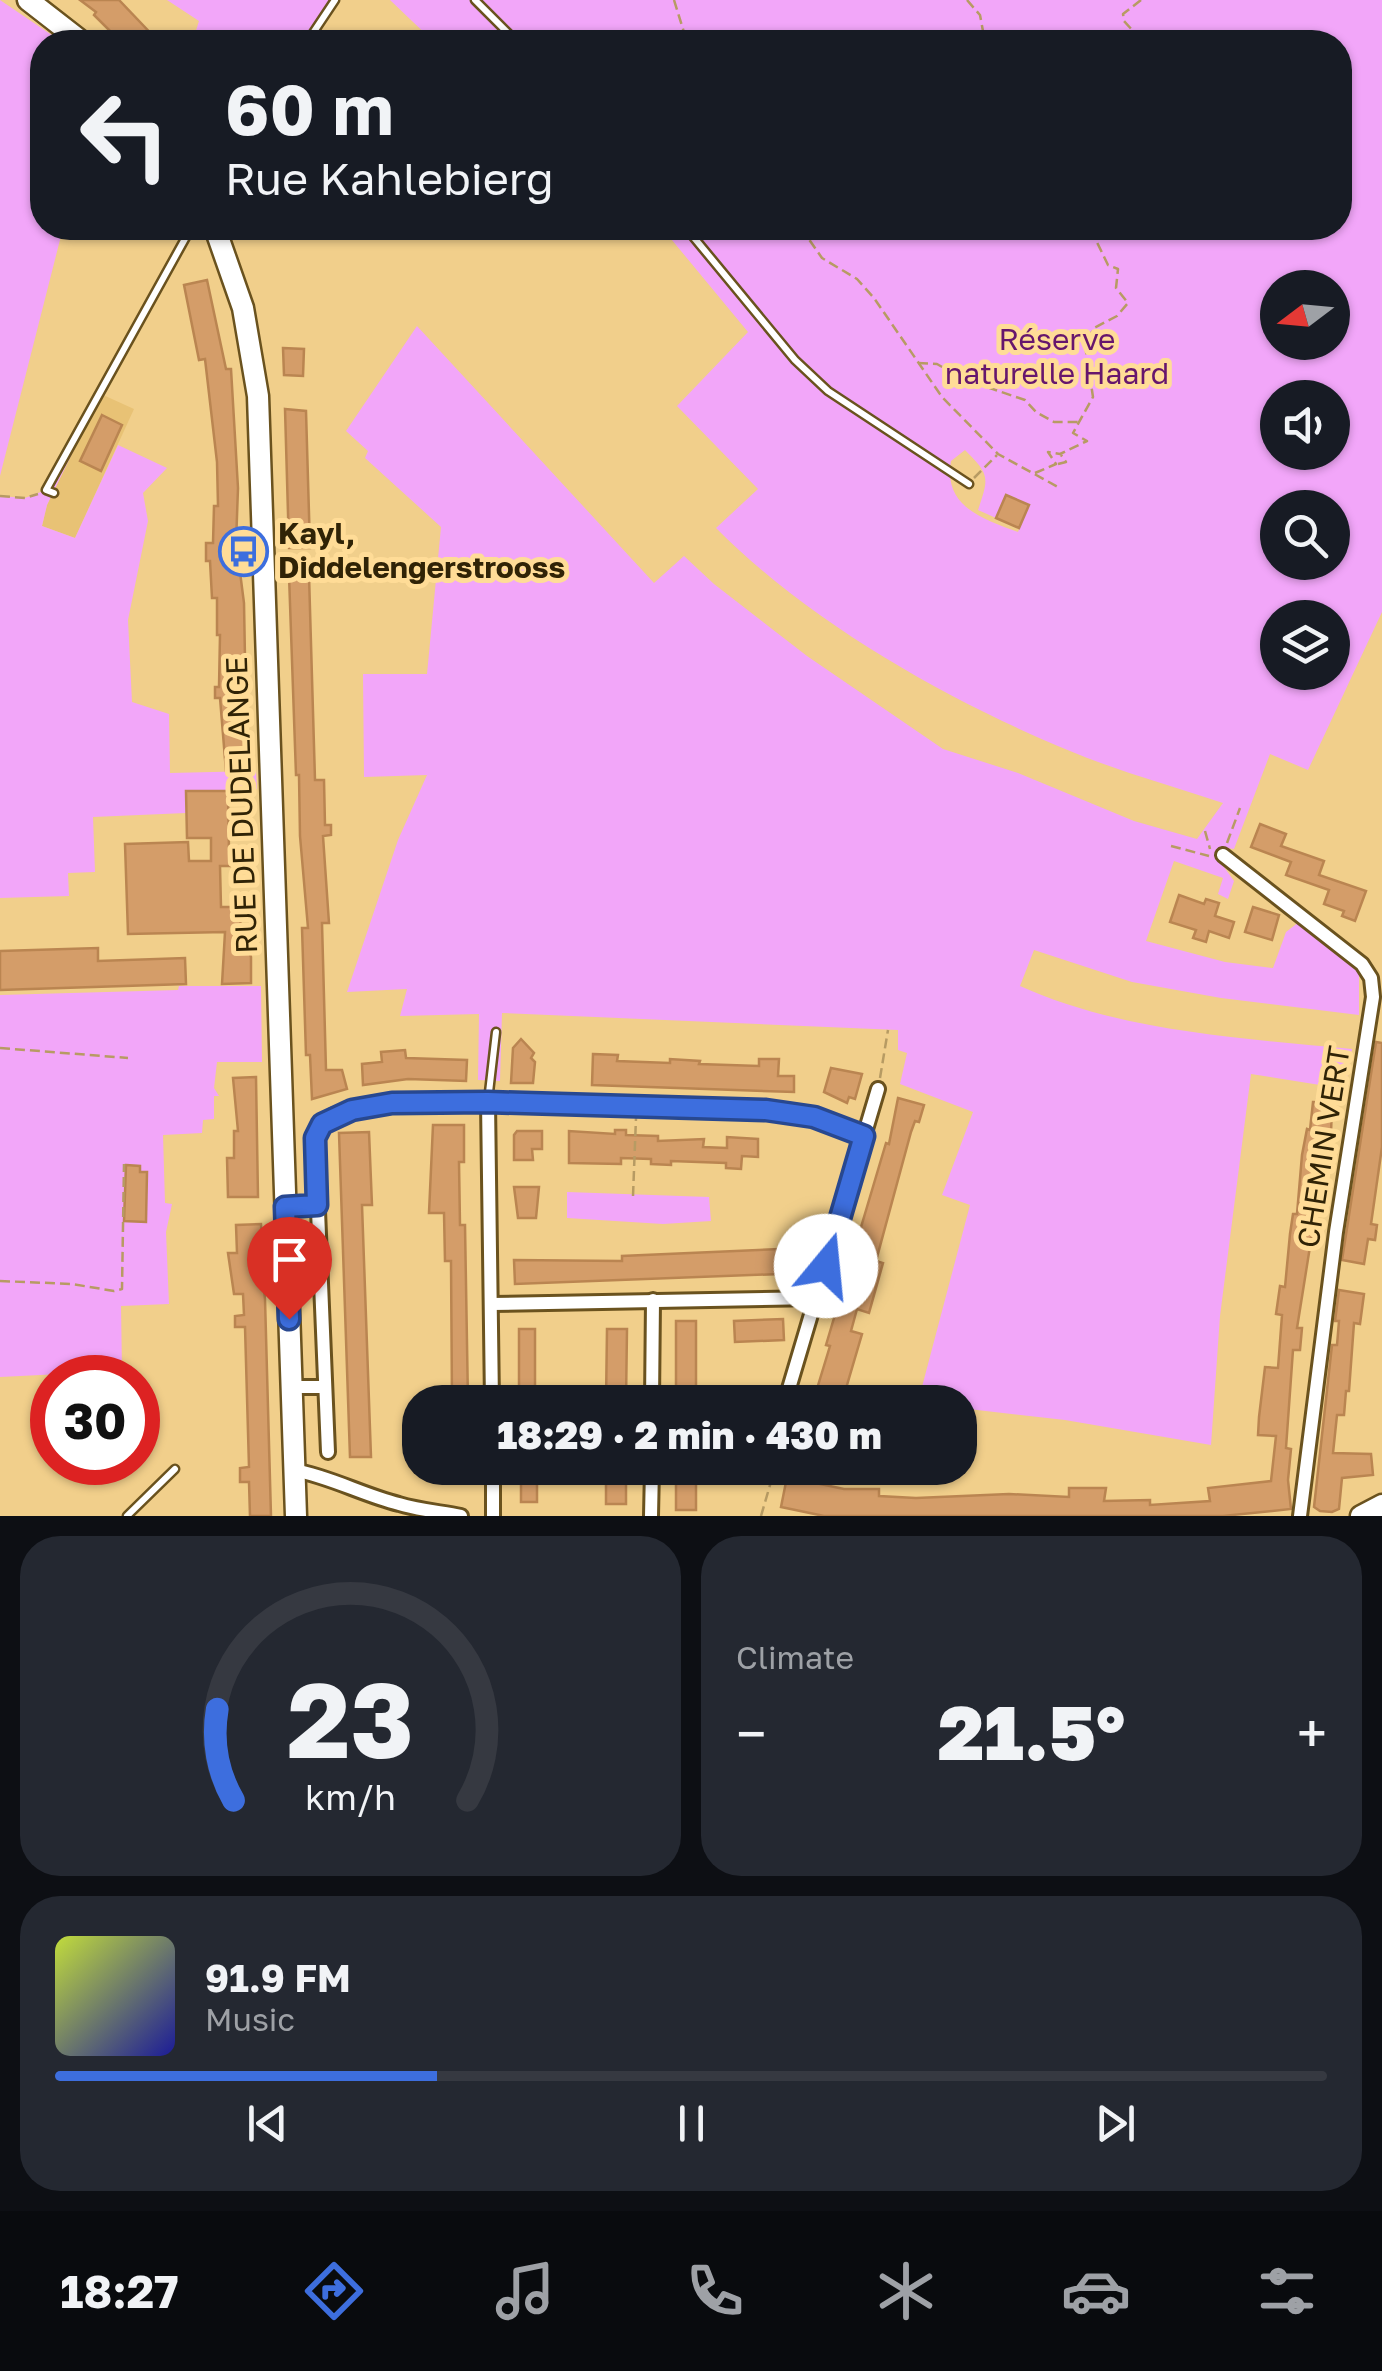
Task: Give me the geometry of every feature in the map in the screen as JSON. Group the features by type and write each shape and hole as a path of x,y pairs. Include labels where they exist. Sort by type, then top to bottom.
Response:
{"main road":[{"path":"28,0 67,30"},
{"name":"RUE DE DUDELANGE","path":"219,240 243,308 258,396 296,1516"}],"street":[{"name":"CHEMIN VERT","path":"1223,855 1362,964 1371,978 1373,997 1336,1232 1300,1516"},
{"path":"790,1385 878,1089"},
{"path":"488,1102 492,1385"},
{"path":"328,1452 315,1138 322,1124 334,1115 392,1103 766,1110 814,1117 864,1136"},
{"path":"285,1207 317,1205"},
{"path":"491,1304 816,1298"},
{"path":"652,1385 653,1300"},
{"path":"290,1387 325,1386"},
{"path":"294,1470 324,1476 400,1505 461,1516"},
{"path":"493,1485 493,1516"},
{"path":"651,1516 652,1485"}],"lane":[{"path":"316,30 335,0"},
{"path":"475,0 506,30"},
{"path":"50,491 183,240"},
{"path":"696,240 795,360 828,392 969,484"},
{"path":"488,1102 496,1032"},
{"path":"128,1516 174,1469"}],"path":[{"path":"674,0 683,30"},
{"path":"967,0 980,15 983,30"},
{"path":"1132,30 1122,14 1141,0"},
{"path":"809,240 822,258 857,279 874,298 942,397 998,454 1058,487"},
{"path":"1056,464 1048,452 1060,454 1086,441 1073,433 1093,398 1085,345 1094,328 1117,316 1128,303 1116,288 1118,269 1108,265 1096,240"},
{"path":"918,363 937,364 963,379 1026,400 1036,412 1054,422 1080,422"},
{"path":"969,484 998,454"},
{"path":"1032,474 1066,462 1060,454"},
{"path":"0,496 25,498 50,491"},
{"path":"1172,846 1217,858 1223,855 1240,808"},
{"path":"1205,832 1208,848 1223,855"},
{"path":"878,1089 888,1030"},
{"path":"0,1048 128,1058"},
{"path":"633,1196 637,1106"},
{"path":"0,1282 72,1284 114,1292 122,1289 124,1164"},
{"path":"761,1516 770,1485"}],"shaded area":[{"path":"101,394 134,409 75,538 42,526 47,505"}],"green space":[{"path":"0,0 44,30 30,30 30,240 60,240 0,476"},
{"path":"167,0 335,0 315,30 196,30 199,21"},
{"name":"Réserve naturelle Haard","path":"390,0 1382,0 1382,612 1350,680 1350,600 1260,600 1260,690 1345,690 1308,770 1270,754 1234,849 1221,847 1217,857 1234,881 1228,899 1218,894 1223,878 1174,861 1146,941 1225,962 1273,968 1286,932 1299,922 1359,973 1359,1015 1221,998 1132,982 1034,950 1020,986 1099,1014 1183,1031 1352,1049 1345,1089 1251,1074 1220,1316 1211,1445 1065,1420 977,1410 977,1385 922,1385 970,1205 942,1195 973,1112 900,1084 907,1053 898,1050 898,1030 502,1013 500,1081 478,1080 479,1014 400,1016 407,989 347,992 398,840 427,775 364,777 363,674 427,674 441,527 365,458 368,451 346,431 417,326 654,583 684,556 807,656 943,749 1018,773 1134,821 1197,839 1223,803 1127,772 1024,731 929,683 837,627 753,563 716,528 758,489 677,406 748,332 672,240 1352,240 1352,30 421,30","holes":["965,450 979,465 985,483 978,510 996,518 1006,495 1029,505 1018,532 979,516 959,500 950,476 951,461"]},
{"path":"101,394 47,505 42,526 75,538 118,445 167,468 143,493 148,521 128,620 132,702 169,714 170,773 256,771 257,789 186,792 186,813 93,817 95,872 68,873 69,896 0,898 0,496 25,498 46,490"},
{"path":"179,986 261,986 262,1062 217,1062 214,1088 219,1096 214,1096 214,1119 203,1120 202,1133 163,1135 165,1203 172,1204 166,1232 169,1304 121,1306 122,1355 30,1355 30,1376 0,1377 0,995 178,990"},
{"path":"567,1192 709,1197 711,1221 663,1224 567,1218"}],"building":[{"path":"80,0 119,0 148,30 109,30 94,15 96,12"},
{"path":"207,280 226,369 231,369 238,488 235,572 240,572 244,603 247,770 226,771 220,698 215,698 215,687 219,687 220,635 206,543 213,543 214,506 218,506 217,462 205,359 199,360 184,285"},
{"path":"283,348 304,349 303,376 284,375"},
{"path":"285,409 306,411 310,548 289,548"},
{"path":"102,415 122,425 101,471 80,461"},
{"path":"1006,495 1029,505 1019,528 996,518"},
{"path":"289,575 309,575 315,780 324,780 325,825 331,825 331,835 323,836 329,923 322,923 326,1070 342,1070 347,1089 312,1099 310,1055 306,1055 302,928 308,928 296,775"},
{"path":"186,791 228,791 229,851 243,851 243,866 220,866 221,907 240,907 241,952 249,952 251,957 251,983 222,984 225,932 128,934 125,844 188,842 189,861 211,861 211,838 187,838"},
{"path":"1260,824 1286,834 1281,846 1324,861 1319,875 1366,891 1355,921 1342,916 1344,911 1324,904 1329,890 1286,875 1291,862 1251,847"},
{"path":"1179,895 1204,904 1206,899 1219,903 1215,916 1234,922 1229,938 1209,931 1206,942 1193,938 1196,930 1170,922"},
{"path":"1253,907 1279,915 1272,940 1245,932"},
{"path":"98,948 98,961 185,958 186,984 0,990 0,951"},
{"path":"521,1039 534,1053 533,1083 511,1083 513,1048"},
{"path":"1376,1042 1382,1043 1382,1147 1371,1224 1377,1225 1375,1240 1368,1239 1364,1264 1342,1260"},
{"path":"405,1050 406,1058 467,1060 466,1081 408,1079 363,1085 362,1064 382,1062 381,1052"},
{"path":"593,1054 618,1055 617,1061 670,1063 670,1059 759,1066 759,1059 779,1059 778,1076 794,1076 794,1092 592,1085"},
{"path":"831,1068 862,1074 855,1099 849,1097 847,1103 824,1092"},
{"path":"256,1077 258,1197 228,1197 227,1158 234,1158 234,1131 238,1131 233,1078"},
{"path":"898,1098 924,1105 911,1132 876,1261 883,1263 869,1313 857,1309 851,1331 862,1334 847,1385 818,1385 830,1346 826,1345 886,1143 889,1144"},
{"path":"1313,1102 1332,1103 1331,1134 1297,1328 1302,1328 1300,1350 1293,1350 1286,1448 1291,1449 1291,1509 1223,1516 824,1516 781,1507 785,1485 879,1489 879,1496 916,1498 1009,1494 1069,1497 1069,1488 1106,1488 1104,1501 1150,1500 1150,1505 1210,1501 1208,1488 1271,1481 1276,1436 1258,1435 1259,1417 1265,1367 1278,1368 1282,1315 1276,1314 1280,1286 1285,1287 1302,1155 1307,1129 1310,1130"},
{"path":"433,1125 464,1125 464,1162 459,1162 460,1225 465,1225 468,1385 452,1385 451,1261 445,1261 444,1213 429,1213"},
{"path":"615,1130 626,1130 626,1135 658,1136 658,1141 704,1139 703,1147 727,1148 727,1137 758,1139 758,1157 742,1156 741,1169 726,1168 726,1163 651,1164 651,1159 621,1158 621,1164 569,1163 569,1131 615,1134"},
{"path":"517,1131 542,1131 542,1149 532,1149 533,1160 514,1160"},
{"path":"369,1132 372,1205 362,1205 371,1457 350,1457 339,1133"},
{"path":"126,1165 140,1166 140,1172 147,1172 146,1222 124,1221"},
{"path":"514,1187 539,1187 536,1218 518,1218"},
{"path":"261,1224 271,1516 250,1516 249,1482 240,1482 240,1468 249,1467 245,1327 235,1327 235,1316 244,1315 243,1294 234,1294 228,1253 237,1253 236,1225"},
{"path":"804,1248 805,1273 515,1284 514,1260 622,1261 622,1256"},
{"path":"1339,1290 1364,1294 1360,1324 1354,1323 1349,1391 1344,1415 1337,1415 1333,1453 1371,1454 1373,1475 1342,1478 1339,1509 1332,1512 1314,1507 1332,1345 1337,1345"},
{"path":"783,1319 784,1340 735,1342 734,1321"},
{"path":"676,1321 696,1321 696,1385 676,1385"},
{"path":"519,1329 535,1329 535,1385 519,1385"},
{"path":"607,1329 627,1329 626,1385 606,1385"},
{"path":"521,1485 537,1485 537,1502 521,1502"},
{"path":"606,1485 626,1485 626,1504 606,1504"},
{"path":"676,1485 696,1485 696,1510 676,1510"}],"place":[{"name":"Kayl, Diddelengerstrooss","path":"243,551"}],"route":[{"path":"289,1319 285,1207 317,1205 315,1138 322,1124 334,1115 392,1103 766,1110 836,1124 864,1136 826,1266"}]}
